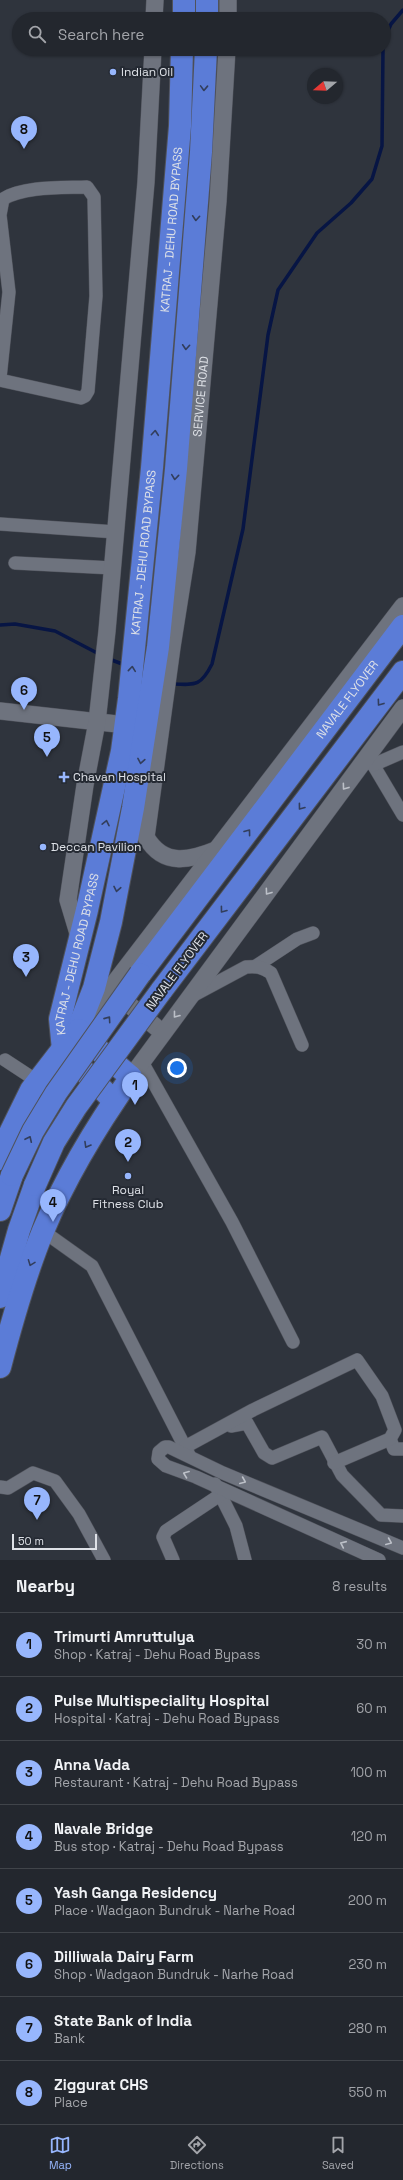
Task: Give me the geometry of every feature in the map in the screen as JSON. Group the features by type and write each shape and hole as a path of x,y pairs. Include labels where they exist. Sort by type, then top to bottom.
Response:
{"highway":[{"path":"184,0 184,12"},
{"path":"207,0 207,12"},
{"name":"KATRAJ - DEHU ROAD BYPASS","path":"114,1101 63,1050 60,1019 80,940 122,750 126,725 136,640 180,126 182,56"},
{"name":"KATRAJ - DEHU ROAD BYPASS","path":"6,1167 9,1135 40,1077 63,1050 78,1029 94,988 111,922 152,741 165,647 201,152 206,56"},
{"name":"NAVALE FLYOVER","path":"0,1210 6,1167 33,1131 56,1093 140,974 403,626"},
{"name":"NAVALE FLYOVER","path":"0,1297 19,1230 35,1185 54,1142 76,1107 161,991 403,672"},
{"name":"KATRAJ - DEHU ROAD BYPASS","path":"78,1029 100,1051 136,1070"},
{"path":"0,1367 26,1277 43,1231 58,1199 99,1125 136,1070"},
{"path":"40,1077 99,1125"}],"street":[{"path":"154,12 155,0"},
{"path":"228,0 228,12"},
{"path":"80,940 68,900 85,785 98,713 107,631 146,190 154,56"},
{"name":"SERVICE ROAD","path":"165,647 187,552 218,201 227,56"},
{"path":"87,187 94,197 96,296 88,391 86,396 81,398 0,379 10,292 0,215 2,199 8,196 39,189 87,187"},
{"path":"0,524 116,532"},
{"path":"15,563 113,568"},
{"path":"78,1029 218,849 240,818 403,606"},
{"path":"294,1342 232,1222 136,1070 370,760 403,708"},
{"path":"0,711 98,713 126,725"},
{"path":"152,741 146,837 160,854 171,858 196,857 218,849"},
{"path":"370,760 403,752"},
{"path":"370,760 403,815"},
{"path":"256,966 297,939 314,933"},
{"path":"191,997 246,967 256,966 264,968 271,973 302,1045"},
{"path":"110,989 163,1033"},
{"path":"2,1059 40,1077"},
{"path":"43,1231 92,1266 187,1451"},
{"path":"187,1451 219,1428 356,1360 382,1396 395,1430 390,1439 334,1463"},
{"path":"219,1428 247,1423 264,1453 272,1458 322,1437 334,1463 342,1475 382,1514 403,1516"},
{"path":"390,1439 394,1449 403,1449"},
{"path":"379,1560 218,1491 166,1466 161,1463 158,1456 161,1449 169,1447 187,1451 209,1466 403,1548"},
{"path":"209,1466 218,1491 236,1526 242,1559"},
{"path":"0,1487 8,1488 33,1473 55,1481 79,1514 104,1560"},
{"path":"173,1560 163,1537 166,1531 218,1491"}],"waterway":[{"path":"391,24 403,10"},
{"path":"172,684 197,683 204,677 212,664 243,529 268,335 278,290 317,233 351,203 372,179 382,146 383,56"},
{"path":"0,625 15,624 55,631 99,654"},
{"path":"109,659 125,665"}],"place":[{"name":"Indian Oil","path":"113,72"},
{"name":"Ziggurat CHS","path":"24,149"},
{"name":"Dilliwala Dairy Farm","path":"24,710"},
{"name":"Yash Ganga Residency","path":"47,757"},
{"name":"Chavan Hospital","path":"64,777"},
{"name":"Deccan Pavilion","path":"43,847"},
{"name":"Anna Vada","path":"26,977"},
{"name":"Trimurti Amruttulya","path":"135,1105"},
{"name":"Pulse Multispeciality Hospital","path":"128,1162"},
{"name":"Royal Fitness Club","path":"128,1176"},
{"name":"Navale Bridge","path":"53,1222"},
{"name":"State Bank of India","path":"37,1520"}]}
